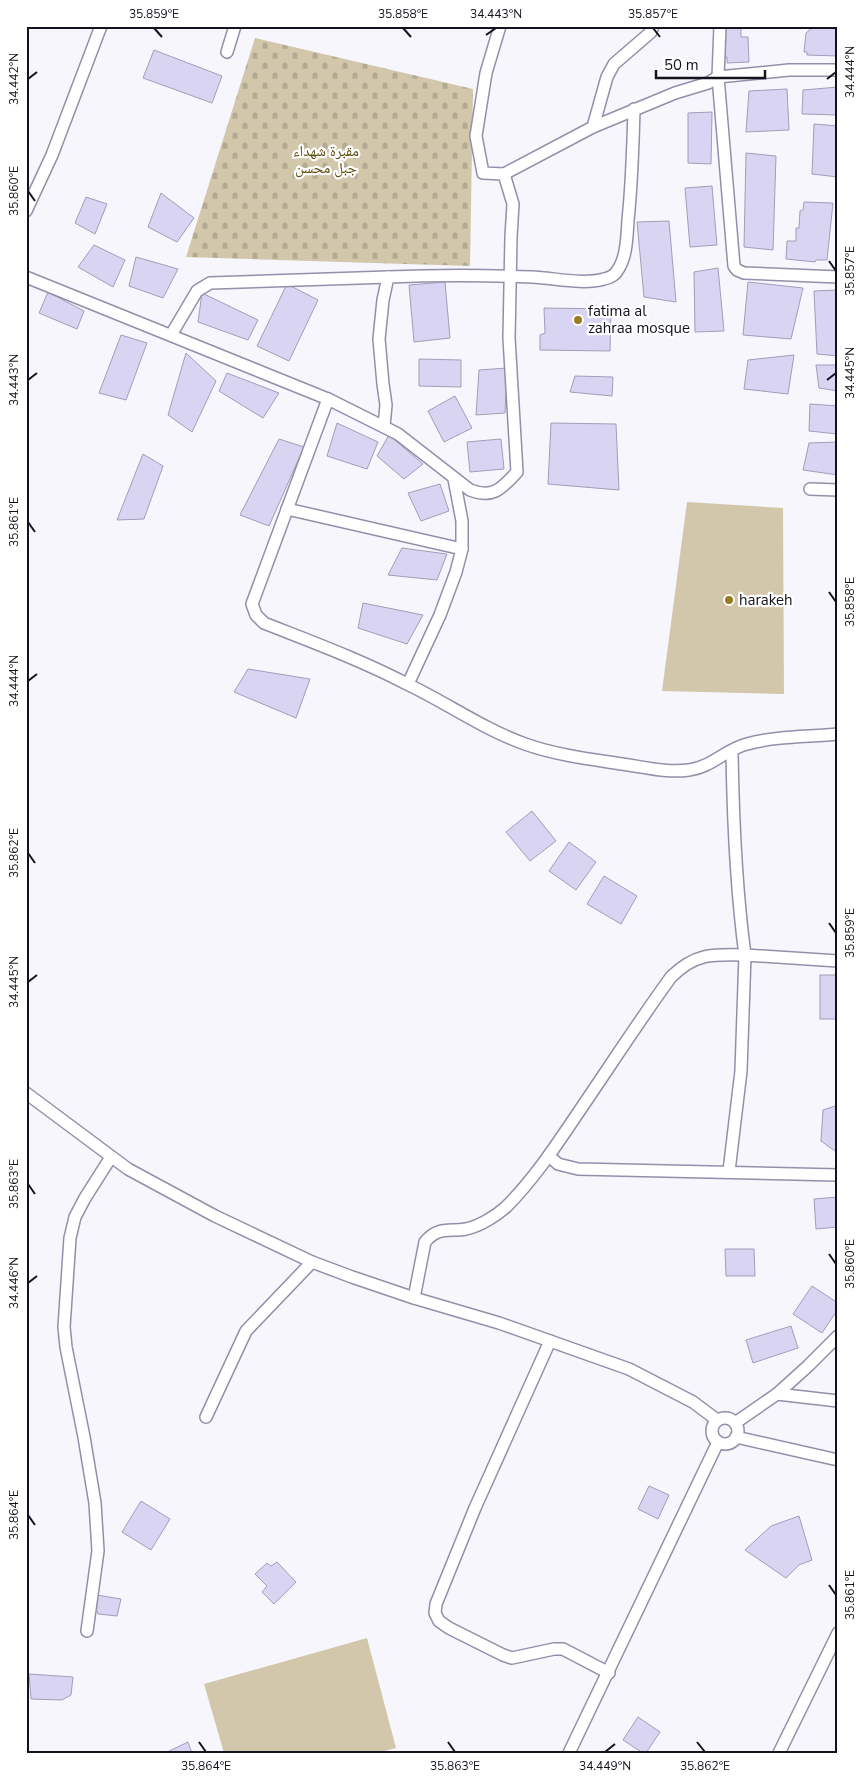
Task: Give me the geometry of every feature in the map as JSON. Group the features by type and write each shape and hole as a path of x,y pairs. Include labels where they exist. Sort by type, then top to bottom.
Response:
{"street":[{"path":"26,211 52,155 101,26"},
{"path":"227,52 235,26"},
{"path":"500,26 486,73 476,136 483,173 504,174 593,127 675,93 708,83 718,77 789,70 838,70"},
{"path":"593,127 607,77 614,64 651,32 653,26"},
{"path":"720,26 718,77 734,266 737,270 744,273 838,277"},
{"path":"171,335 197,291 210,283 448,275 535,277 561,280 604,279 616,273 622,259 626,238 632,185 634,109"},
{"path":"28,277 328,399 384,426 420,449 454,479 470,490 481,494 492,493 503,487 517,472 509,338 513,204 504,174"},
{"path":"384,426 386,405 379,339 381,309 388,277"},
{"path":"328,399 252,604 256,614 264,623 342,654 408,684 496,732 540,748 575,757 665,771 690,770 708,765 746,744 838,734"},
{"path":"408,684 440,615 456,572 462,549 462,522 454,479"},
{"path":"810,489 838,490"},
{"path":"287,509 462,549"},
{"path":"729,1171 741,1071 745,955 741,924 732,751"},
{"path":"414,1298 424,1242 430,1235 438,1231 466,1228 482,1223 503,1209 525,1187 671,977 685,964 702,956 717,954 838,961"},
{"path":"27,1096 128,1169 176,1196 312,1262 414,1298 490,1320 629,1369 693,1402 717,1420"},
{"path":"548,1156 558,1164 578,1169 838,1175"},
{"path":"88,1630 98,1551 95,1503 64,1327 70,1238 75,1217 111,1157"},
{"path":"206,1417 246,1331 312,1262"},
{"path":"735,1423 777,1394 838,1336"},
{"path":"550,1341 475,1508 436,1604 435,1613 439,1621 449,1628 512,1658 554,1649 563,1649 608,1673"},
{"path":"777,1394 838,1401"},
{"path":"726,1418 735,1423 737,1427 736,1437 728,1443 718,1442 712,1434 712,1429 717,1420 726,1418"},
{"path":"736,1437 838,1460"},
{"path":"569,1753 718,1442"},
{"path":"779,1753 838,1633"}],"green space":[{"name":"مقبرة شهداء جبل محسن","path":"255,38 473,89 470,266 186,257"},
{"name":"harakeh","path":"687,502 783,508 784,694 662,691"},
{"path":"367,1638 396,1748 377,1753 224,1753 204,1684"}],"building":[{"path":"726,26 751,26 741,28 741,37 748,37 749,62 727,63 727,57 724,58 723,30"},
{"path":"838,27 838,56 807,55 807,52 804,52 806,33 812,28"},
{"path":"154,50 222,76 212,103 143,78"},
{"path":"838,87 838,115 802,114 803,90"},
{"path":"787,89 789,130 746,132 749,91"},
{"path":"712,112 711,164 688,163 688,113"},
{"path":"814,124 838,126 838,177 812,174"},
{"path":"746,153 776,156 773,250 744,247"},
{"path":"712,186 717,245 690,247 685,188"},
{"path":"161,193 194,218 177,242 148,227"},
{"path":"86,197 107,204 95,234 75,223"},
{"path":"804,202 833,203 827,260 816,260 815,262 786,259 787,241 796,241 796,228 799,228 800,211 803,210"},
{"path":"669,221 676,302 644,297 637,222"},
{"path":"94,245 125,260 113,287 78,267"},
{"path":"136,257 178,269 163,298 129,286"},
{"path":"718,268 724,331 695,332 694,272"},
{"path":"445,282 450,338 414,342 409,285"},
{"path":"748,282 803,288 791,339 743,335"},
{"path":"287,284 318,300 289,361 257,346"},
{"path":"838,290 838,356 817,354 814,291"},
{"path":"48,292 84,311 77,329 39,313"},
{"path":"202,293 258,320 248,340 198,322"},
{"name":"fatima al zahraa mosque","path":"544,308 611,309 610,351 540,350 540,335 545,333"},
{"path":"121,335 147,343 126,400 99,393"},
{"path":"186,353 216,381 192,432 168,415"},
{"path":"794,355 788,394 744,389 748,360"},
{"path":"419,359 461,360 461,387 419,386"},
{"path":"816,365 838,365 838,391 819,388"},
{"path":"507,368 505,413 476,415 479,370"},
{"path":"227,373 279,393 263,418 219,391"},
{"path":"575,376 613,377 612,396 570,392"},
{"path":"455,396 472,428 444,442 428,411"},
{"path":"810,404 838,406 838,434 809,431"},
{"path":"337,423 378,442 367,469 327,456"},
{"path":"551,423 616,424 619,490 548,484"},
{"path":"389,435 423,464 404,479 377,456"},
{"path":"279,439 304,447 269,526 240,515"},
{"path":"501,439 504,469 470,472 467,442"},
{"path":"838,442 838,475 803,470 809,443"},
{"path":"143,454 163,466 144,519 117,520"},
{"path":"440,484 449,511 421,521 408,493"},
{"path":"402,548 447,554 437,580 388,575"},
{"path":"363,603 423,615 407,644 358,628"},
{"path":"248,669 310,679 296,718 234,692"},
{"path":"532,811 556,841 530,861 506,832"},
{"path":"569,842 596,862 576,890 549,871"},
{"path":"604,876 637,896 621,924 587,904"},
{"path":"820,975 838,975 838,1019 820,1019"},
{"path":"838,1105 838,1151 835,1151 821,1141 823,1110"},
{"path":"838,1197 838,1227 816,1229 814,1199"},
{"path":"725,1249 754,1249 755,1276 726,1276"},
{"path":"812,1286 838,1303 838,1309 822,1333 793,1314"},
{"path":"791,1326 798,1348 753,1363 746,1340"},
{"path":"649,1486 669,1495 658,1519 638,1509"},
{"path":"141,1501 170,1519 151,1550 122,1532"},
{"path":"799,1516 812,1560 799,1565 786,1578 745,1550 771,1526"},
{"path":"277,1562 296,1582 274,1604 262,1592 267,1586 255,1574 267,1563 271,1566"},
{"path":"97,1595 121,1599 117,1616 98,1614 96,1608"},
{"path":"29,1674 73,1677 71,1695 62,1700 31,1699"},
{"path":"638,1717 660,1732 646,1753 623,1740"},
{"path":"188,1742 192,1753 165,1753"}],"place":[{"name":"fatima al zahraa mosque","path":"578,320"},
{"name":"harakeh","path":"729,600"}]}
